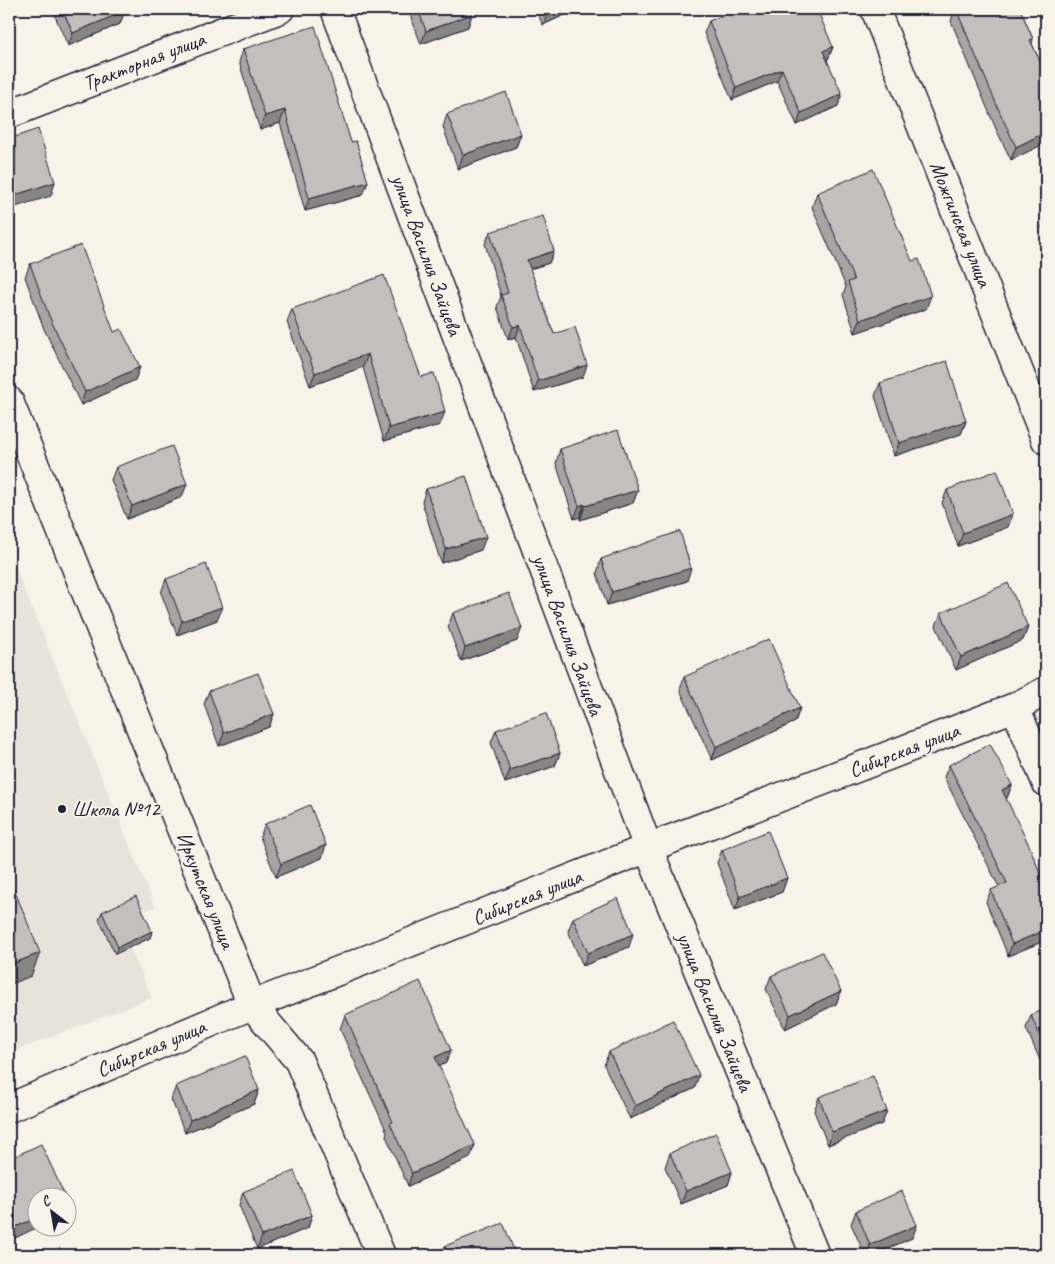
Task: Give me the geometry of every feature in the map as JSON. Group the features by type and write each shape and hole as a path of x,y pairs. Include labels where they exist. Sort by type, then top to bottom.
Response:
{"street":[{"name":"Тракторная улица","path":"9,114 280,9"},
{"name":"улица Василия Зайцева","path":"335,9 648,848 815,1255"},
{"name":"Можгинская улица","path":"875,9 1046,440"},
{"name":"Иркутская улица","path":"9,401 252,1006 299,1061 381,1255"},
{"name":"Сибирская улица","path":"9,1108 252,1006 648,848 1015,707 1046,690"},
{"path":"1015,707 1046,782"}],"shaded area":[{"name":"Школа №12","path":"9,552 155,907 138,913 115,953 130,947 152,998 9,1053"}],"building":[{"path":"62,9 124,9 125,11 73,33"},
{"path":"418,9 470,9 472,14 426,31"},
{"path":"739,9 780,9 781,11 787,9 817,9 833,47 823,51 842,94 801,113 782,69 736,88 709,21"},
{"path":"956,9 1020,9 1033,39 1030,40 1046,74 1046,132 1016,147"},
{"path":"315,26 351,142 356,141 368,182 309,198 285,110 265,116 243,49"},
{"path":"506,92 521,134 463,155 447,114"},
{"path":"38,129 55,182 9,197 9,139"},
{"path":"873,169 912,261 919,259 931,296 860,320 848,282 854,280 817,193"},
{"path":"543,216 554,251 527,260 554,334 575,327 587,365 538,381 520,325 513,327 501,295 508,293 490,232"},
{"path":"81,245 114,332 121,329 140,367 85,392 49,316 30,264"},
{"path":"384,275 421,377 434,373 445,412 389,428 368,354 315,373 292,309"},
{"path":"947,361 966,421 899,443 880,383"},
{"path":"618,430 638,490 585,506 584,504 579,506 560,449"},
{"path":"172,446 187,484 132,506 116,467"},
{"path":"997,470 1013,514 963,533 947,490"},
{"path":"466,476 486,537 446,549 426,489"},
{"path":"680,531 691,568 612,592 601,559"},
{"path":"206,564 222,607 182,621 166,579"},
{"path":"1008,583 1028,627 961,657 941,613"},
{"path":"509,593 522,628 465,648 453,613"},
{"path":"769,639 800,708 716,747 684,677"},
{"path":"258,673 274,714 224,733 209,691"},
{"path":"546,713 560,753 510,770 496,730"},
{"path":"990,744 1012,785 1002,790 1029,845 1046,888 1046,930 1012,944 991,890 1007,883 949,765"},
{"path":"310,805 326,845 281,864 265,824"},
{"path":"768,831 787,878 740,897 722,850"},
{"path":"9,877 40,953 9,965"},
{"path":"136,896 152,931 118,947 102,912"},
{"path":"618,898 633,934 588,953 573,918"},
{"path":"822,952 841,991 790,1015 771,976"},
{"path":"420,981 451,1050 435,1057 475,1145 412,1173 390,1123 393,1122 345,1015"},
{"path":"1046,1009 1046,1051 1031,1015"},
{"path":"673,1020 699,1075 635,1106 609,1052"},
{"path":"245,1056 259,1090 190,1120 176,1086"},
{"path":"873,1076 887,1111 832,1132 819,1097"},
{"path":"716,1133 732,1172 686,1191 670,1153"},
{"path":"41,1144 60,1186 28,1186 28,1221 9,1230 9,1159"},
{"path":"294,1171 312,1215 262,1236 243,1192"},
{"path":"902,1191 917,1225 870,1245 856,1211"},
{"path":"503,1223 516,1255 448,1255 445,1246"}],"place":[{"name":"Школа №12","path":"62,809"}]}
